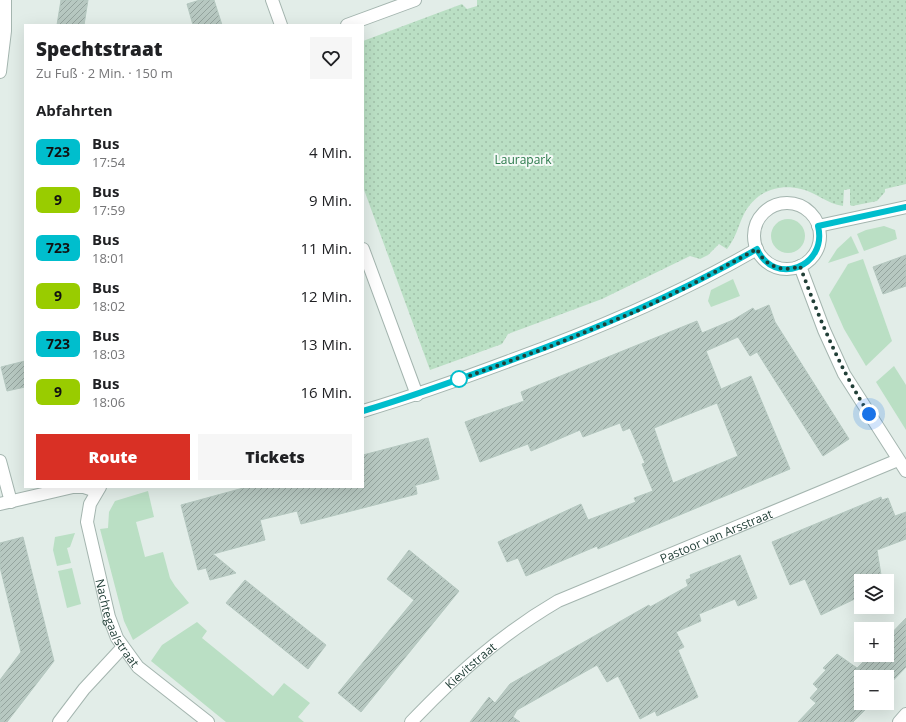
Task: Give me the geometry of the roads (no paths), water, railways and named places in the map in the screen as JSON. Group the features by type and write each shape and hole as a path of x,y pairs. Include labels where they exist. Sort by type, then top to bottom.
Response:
{"street":[{"path":"0,72 5,31 5,0"},
{"path":"272,0 281,24"},
{"path":"350,24 415,0"},
{"path":"790,203 803,208 814,217 818,226 820,239 816,252 808,262 800,266 787,269 775,267 764,260 757,249 754,234 758,221 764,214 776,205 790,203"},
{"path":"818,226 906,207"},
{"path":"364,411 417,395 615,321 687,287 757,249"},
{"path":"364,252 417,395"},
{"path":"800,266 824,330 844,374 906,471"},
{"name":"Pastoor van Arsstraat","path":"534,615 558,601 898,460"},
{"path":"0,461 6,503 69,488"},
{"name":"Nachtegaalstraat","path":"98,489 88,512 88,533 112,628 122,648 138,667 208,722"},
{"name":"Kievitstraat","path":"411,722 471,662 514,628 534,615"},
{"path":"59,722 84,689 122,648"},
{"path":"899,722 906,714"}],"park label":[{"name":"Laurapark","path":"523,159"}]}
